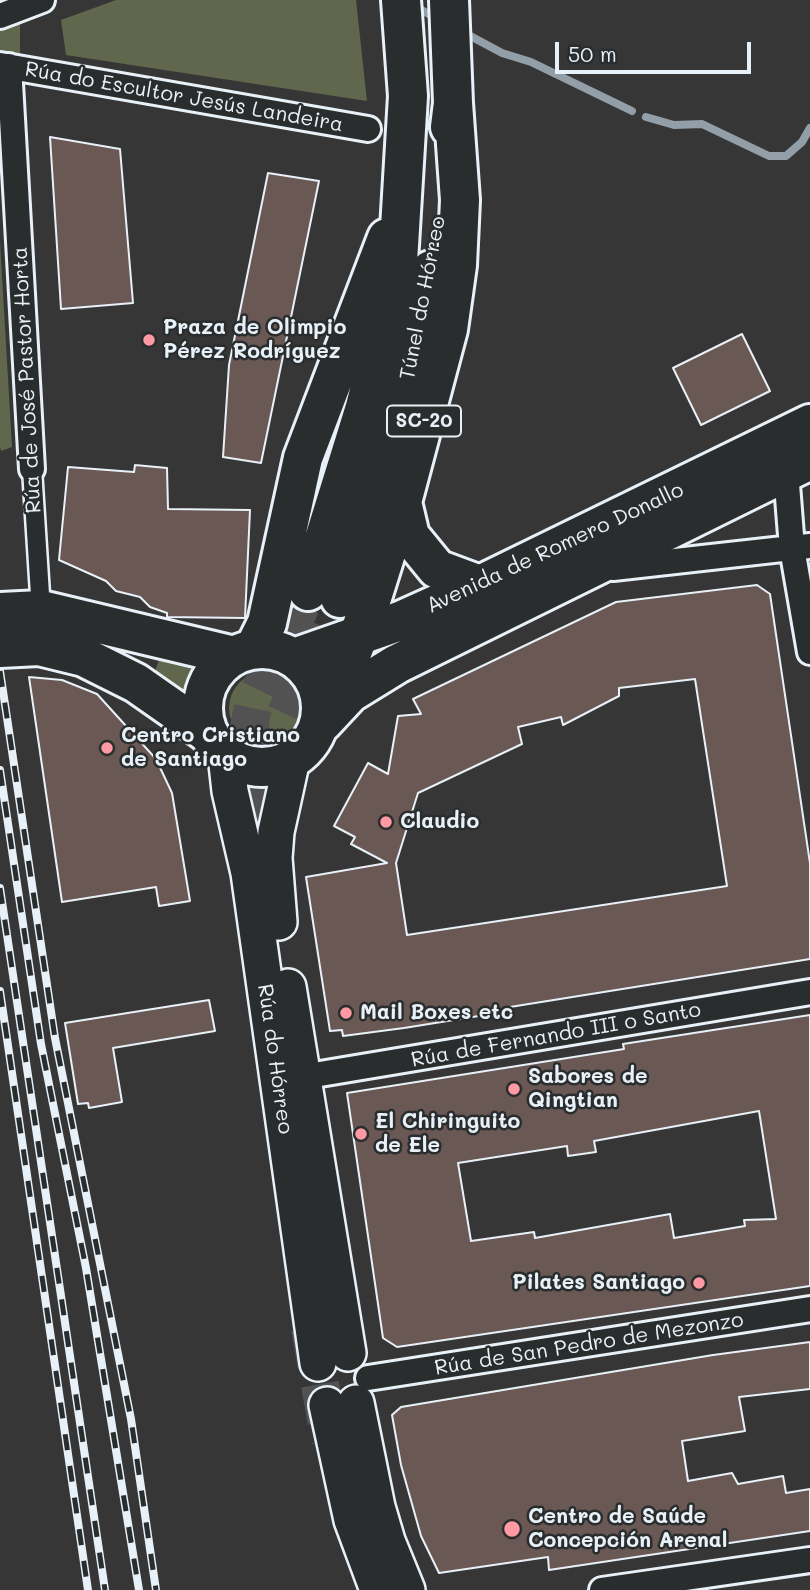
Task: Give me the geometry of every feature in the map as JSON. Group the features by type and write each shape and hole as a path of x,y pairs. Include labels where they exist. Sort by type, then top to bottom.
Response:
{"main road":[{"name":"SC-20","path":"292,759 309,745 342,680 402,502 448,329 457,265 435,197 408,96 401,0"},
{"name":"SC-20","path":"218,745 204,717 204,699 209,682 220,667 244,653 267,622 303,458 341,352 435,197 453,103 449,0"},
{"name":"Túnel do Hórreo","path":"324,594 399,418 425,307 435,197"},
{"name":"Avenida de Romero Donallo","path":"294,658 400,621 481,585 810,424"},
{"name":"Avenida de Romero Donallo","path":"319,726 350,693 371,679 798,466"},
{"path":"402,502 410,536 437,569 481,585"},
{"path":"0,612 41,610 244,653 275,650 294,658 309,671 318,688 321,707 319,726"},
{"path":"0,648 39,646 84,657 136,683 218,745 258,767 292,759"},
{"name":"Rúa do Hórreo","path":"218,745 246,848 343,1381 387,1541 407,1590"},
{"name":"Rúa do Hórreo","path":"292,759 276,832 274,869 280,933 343,1381 352,1520 378,1590"}],"street":[{"path":"0,16 41,0"},
{"name":"Rúa do Escultor Jesús Landeira","path":"5,66 368,129"},
{"name":"Rúa de José Pastor Horta","path":"5,66 41,610"},
{"path":"798,466 801,547 810,652"},
{"path":"581,572 801,547"},
{"name":"Rúa de Fernando III o Santo","path":"302,1077 810,992"},
{"name":"Rúa de San Pedro de Mezonzo","path":"343,1381 810,1309"},
{"path":"602,1590 810,1560"}],"green space":[{"path":"116,0 356,0 367,101 66,55 61,20"},
{"path":"20,18 20,55 0,51 0,26"},
{"path":"0,242 12,447 1,451 0,446"},
{"path":"160,657 200,670 191,705 153,677"},
{"path":"265,672 285,678 295,688 301,708 295,728 285,738 265,744 245,738 235,728 229,708 235,688 245,678"},
{"path":"244,780 256,784 275,781 260,852"}],"building":[{"path":"50,137 120,149 133,303 61,309"},
{"path":"268,173 319,181 261,463 223,457 229,365"},
{"path":"742,334 770,391 701,425 673,368"},
{"path":"135,465 167,468 168,509 250,510 245,618 167,617 167,613 150,607 140,597 116,591 106,581 59,560 68,467 134,472"},
{"path":"757,585 770,594 810,863 810,959 510,1007 510,1011 404,1028 343,1036 342,1030 330,1031 306,877 387,863 351,844 355,837 334,826 368,763 388,774 398,716 421,714 413,699 616,602","holes":["695,679 727,886 407,935 396,863 418,793 522,744 518,727 561,717 563,725 619,696 619,688"]},
{"path":"29,677 62,680 97,694 156,759 172,793 190,901 159,906 156,887 62,902"},
{"path":"209,1000 215,1031 113,1048 122,1102 89,1108 88,1103 78,1104 65,1023"},
{"path":"810,1015 810,1286 397,1347 383,1338 347,1093 624,1049 623,1044","holes":["759,1111 776,1219 744,1220 745,1226 674,1238 670,1214 535,1238 534,1232 471,1241 458,1163 567,1146 568,1156 596,1152 594,1141"]},
{"path":"810,1342 810,1389 739,1397 745,1431 682,1441 688,1481 732,1473 738,1484 783,1476 786,1493 810,1489 810,1531 549,1570 548,1557 439,1573 421,1536 401,1465 392,1415 401,1407 713,1355"}],"waterway":[{"path":"414,6 440,20"},
{"path":"461,31 502,53 531,62 632,111"},
{"path":"646,117 674,125 702,124 769,156 786,156 802,142 810,128"}],"tunnel":[{"path":"233,801 254,703 308,591"},
{"path":"261,880 257,846 266,756 340,598"},
{"path":"310,1328 330,1441"}],"railway":[{"path":"0,671 55,1038 131,1419 156,1590"},
{"path":"0,770 41,1044 86,1268 139,1590"},
{"path":"0,888 105,1590"},
{"path":"0,991 88,1590"}],"place":[{"name":"Praza de Olimpio Pérez Rodríguez","path":"149,340"},
{"name":"Centro Cristiano de Santiago","path":"107,748"},
{"name":"Claudio","path":"386,822"},
{"name":"Mail Boxes etc","path":"346,1013"},
{"name":"Sabores de Qingtian","path":"514,1089"},
{"name":"El Chiringuito de Ele","path":"361,1134"},
{"name":"Pilates Santiago","path":"699,1283"},
{"name":"Centro de Saúde Concepción Arenal","path":"512,1529"}]}
